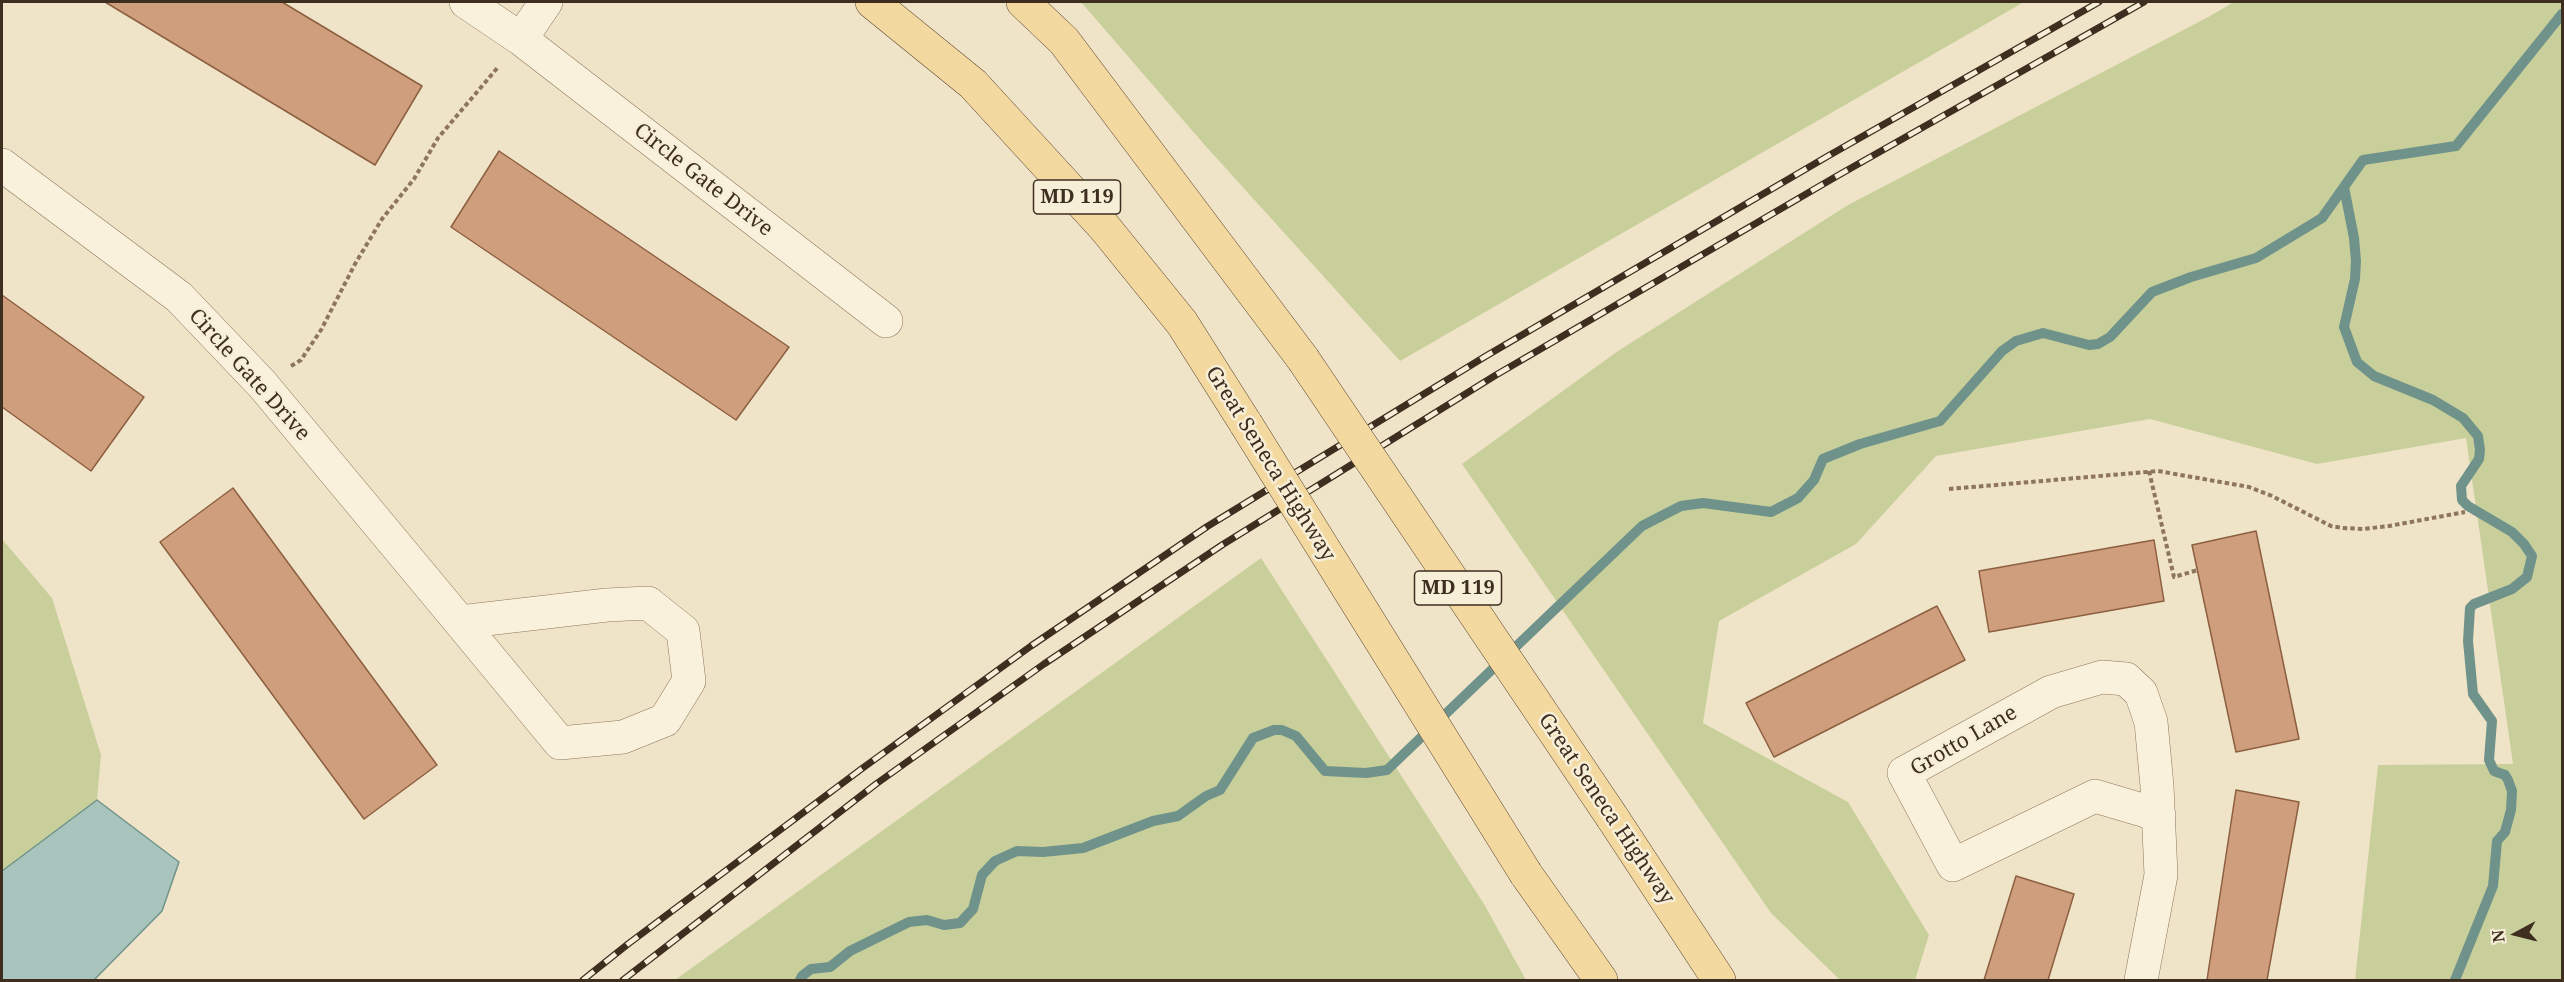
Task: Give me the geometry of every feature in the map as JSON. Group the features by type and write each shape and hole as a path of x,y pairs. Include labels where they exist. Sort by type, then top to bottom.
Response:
{"main road":[{"name":"Great Seneca Highway","path":"872,2 973,84 1105,228 1182,323 1526,874 1601,981"},
{"name":"Great Seneca Highway","path":"1023,2 1064,41 1304,359 1612,817 1719,981"}],"street":[{"name":"Circle Gate Drive","path":"466,2 521,39 886,321"},
{"path":"521,39 546,2"},
{"name":"Circle Gate Drive","path":"2,165 179,297 262,384 560,743 623,737 665,720 689,681 683,631 648,603 607,605 460,622"},
{"name":"Grotto Lane","path":"2141,981 2162,875 2158,815 2151,722 2141,693 2126,679 2102,677 2051,692 1904,773 1953,865 2095,796 2158,815"}],"path":[{"path":"262,384 301,360 321,330 355,264 382,219 414,179 438,138 521,39"},
{"path":"2150,471 2174,577 2198,570"},
{"path":"1949,489 2150,471 2184,474 2249,487 2331,526 2343,528 2363,529 2389,526 2465,512"}],"green space":[{"path":"1081,2 2024,2 1400,361 1202,142"},
{"path":"2234,2 2562,2 2562,980 2355,980 2378,765 2513,764 2466,438 2317,464 2150,419 1936,456 1856,544 1719,621 1703,723 1848,802 1929,935 1915,980 1840,980 1771,913 1462,464 1618,351 1848,205"},
{"path":"2,539 52,598 101,755 97,800 2,871"},
{"path":"1261,558 1484,904 1526,980 675,980"}],"water":[{"path":"97,800 179,862 162,911 94,980 2,980 2,871"}],"building":[{"path":"105,2 282,2 422,86 375,165"},
{"path":"499,151 789,347 736,420 451,227"},
{"path":"2,295 144,397 91,471 2,407"},
{"path":"233,488 437,765 364,819 160,542"},
{"path":"2256,531 2299,739 2236,752 2192,545"},
{"path":"2154,540 2164,601 1989,632 1979,571"},
{"path":"1937,606 1965,660 1774,757 1746,703"},
{"path":"2236,790 2299,802 2267,980 2207,980"},
{"path":"2016,876 2074,894 2048,980 1984,980"}],"waterway":[{"path":"800,980 811,969 830,967 850,951 909,922 927,920 944,925 960,923 973,909 982,875 995,861 1017,851 1043,852 1083,848 1153,821 1178,816 1206,796 1220,790 1253,738 1274,730 1282,730 1296,736 1325,771 1366,773 1387,770 1642,526 1681,506 1703,503 1771,512 1798,498 1814,480 1823,459 1860,444 1940,421 2002,351 2016,341 2043,333 2089,345 2098,344 2110,337 2152,292 2191,277 2256,258 2322,218 2363,160 2456,146 2562,14"},
{"path":"2344,187 2356,261 2355,279 2344,327 2357,362 2374,376 2433,400 2463,418 2478,436 2480,450 2479,459 2461,486 2462,500 2468,506 2512,532 2532,556 2527,577 2512,589 2474,604 2470,608 2468,641 2473,694 2492,721 2489,760 2494,771 2505,775 2512,791 2511,810 2505,832 2497,841 2493,886 2455,980"}],"railway":[{"path":"583,980 860,770 1031,646 1208,526 1486,356 1828,156 2099,2"},
{"path":"623,980 876,784 1044,664 1222,545 1496,375 1837,176 2144,2"}]}
